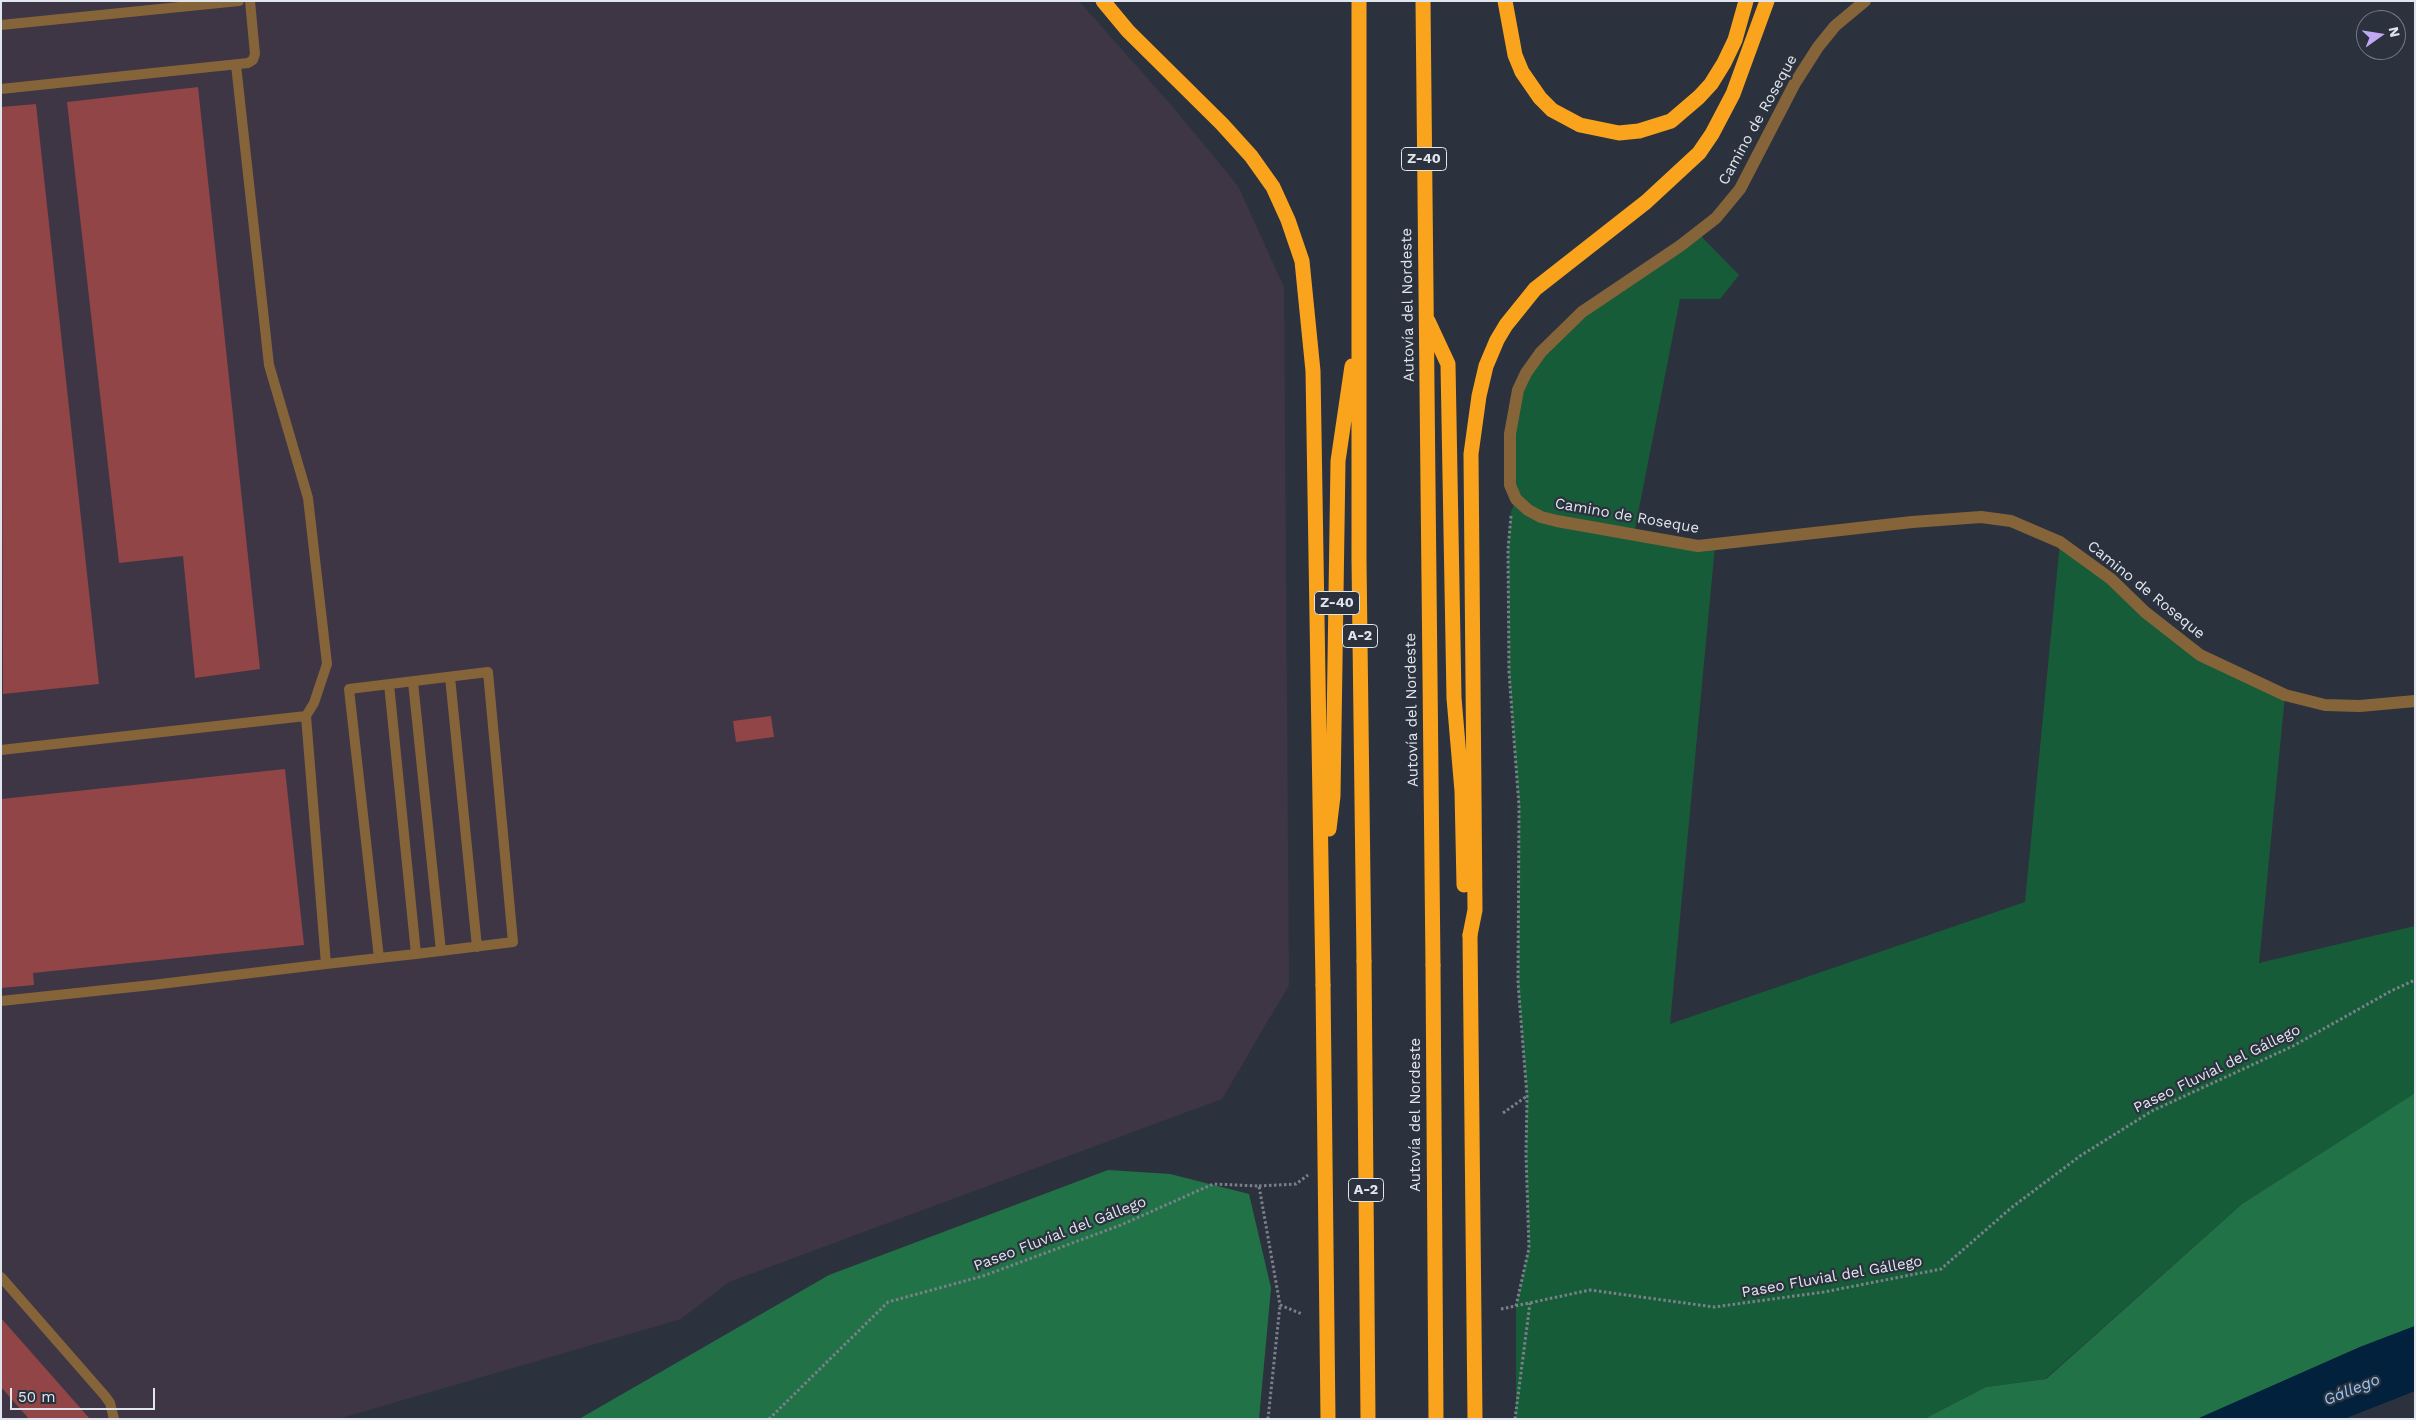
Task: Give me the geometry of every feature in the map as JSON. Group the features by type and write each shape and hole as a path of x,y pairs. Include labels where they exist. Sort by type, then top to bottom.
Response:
{"highway":[{"path":"1102,1 1128,32 1222,124 1251,156 1273,187 1288,220 1302,261 1314,371 1322,896"},
{"name":"Z-40","path":"1328,1419 1322,896 1332,796 1338,461 1359,311 1359,1"},
{"name":"Autovía del Nordeste","path":"1423,1 1436,1419"},
{"path":"1505,1 1515,55 1522,72 1540,98 1552,110 1580,125 1619,133 1639,131 1671,121 1699,97 1711,84 1728,56 1735,40 1746,1"},
{"path":"1470,935 1475,910 1471,454 1479,396 1486,366 1497,340 1506,325 1535,289 1646,202 1699,153 1712,134 1733,94 1767,1"},
{"name":"A-2","path":"1359,311 1368,1419"},
{"path":"1426,317 1448,364 1454,698 1462,791 1465,909 1470,935 1475,1419"}],"street":[{"name":"Camino de Roseque","path":"1864,1 1835,26 1818,47 1795,84 1744,183 1716,218 1680,246 1582,312 1558,333 1526,373 1518,390 1510,434 1510,485 1516,498 1528,510 1549,519 1698,546 1912,522 1980,517 2011,521 2060,542 2111,579 2145,612 2200,655 2285,695 2325,705 2360,706 2415,701"}],"lane":[{"path":"1,25 239,1"},
{"path":"1,89 251,62 254,57 250,1"},
{"path":"236,65 269,365 308,498 327,664 314,703 306,716 326,964"},
{"path":"1,1001 477,947 513,942 488,672 349,689 379,958"},
{"path":"450,677 477,947"},
{"path":"413,682 441,951"},
{"path":"389,684 416,954"},
{"path":"1,750 306,716"},
{"path":"1,1277 105,1396 110,1403 114,1419"}],"path":[{"path":"1516,498 1511,512 1508,549 1509,672 1520,806 1518,983 1527,1096 1529,1248 1516,1306"},
{"name":"Paseo Fluvial del Gállego","path":"1501,1309 1590,1290 1714,1307 1824,1292 1941,1269 2018,1202 2080,1156 2152,1111 2293,1046 2391,991 2415,980"},
{"path":"1503,1113 1527,1096"},
{"name":"Paseo Fluvial del Gállego","path":"768,1419 888,1302 992,1272 1121,1225 1213,1184 1259,1186 1296,1184 1311,1173"},
{"path":"1259,1186 1280,1305 1268,1419"},
{"path":"1515,1419 1530,1303"},
{"path":"1280,1305 1302,1314"}],"shaded area":[{"path":"1,1 1079,1 1171,105 1238,186 1284,287 1289,985 1222,1099 729,1282 681,1319 338,1419 1,1419"}],"green space":[{"path":"1698,233 1739,275 1720,299 1680,299 1634,534 1715,546 1670,1024 2025,902 2060,542 2200,655 2285,695 2259,963 2415,926 2415,1093 2242,1204 2045,1379 1986,1387 1924,1419 1516,1419 1516,1306 1529,1248 1526,1155 1527,1096 1518,983 1519,806 1509,672 1508,549 1511,512 1516,499 1509,466 1518,390 1558,333"},
{"path":"2415,1093 2415,1326 2360,1347 2197,1419 1924,1419 1986,1387 2046,1379 2242,1204"},
{"path":"1108,1170 1170,1174 1249,1194 1271,1288 1259,1419 579,1419 829,1275"}],"water":[{"name":"Gállego","path":"2415,1326 2415,1391 2344,1419 2197,1419 2360,1347"}],"building":[{"path":"198,87 260,669 195,678 183,556 119,563 67,102"},
{"path":"36,104 99,684 3,694 1,107"},
{"path":"771,716 774,737 736,742 733,721"},
{"path":"285,769 304,945 33,973 34,985 1,988 1,799"},
{"path":"1,1318 90,1419 29,1419 1,1387"}]}
